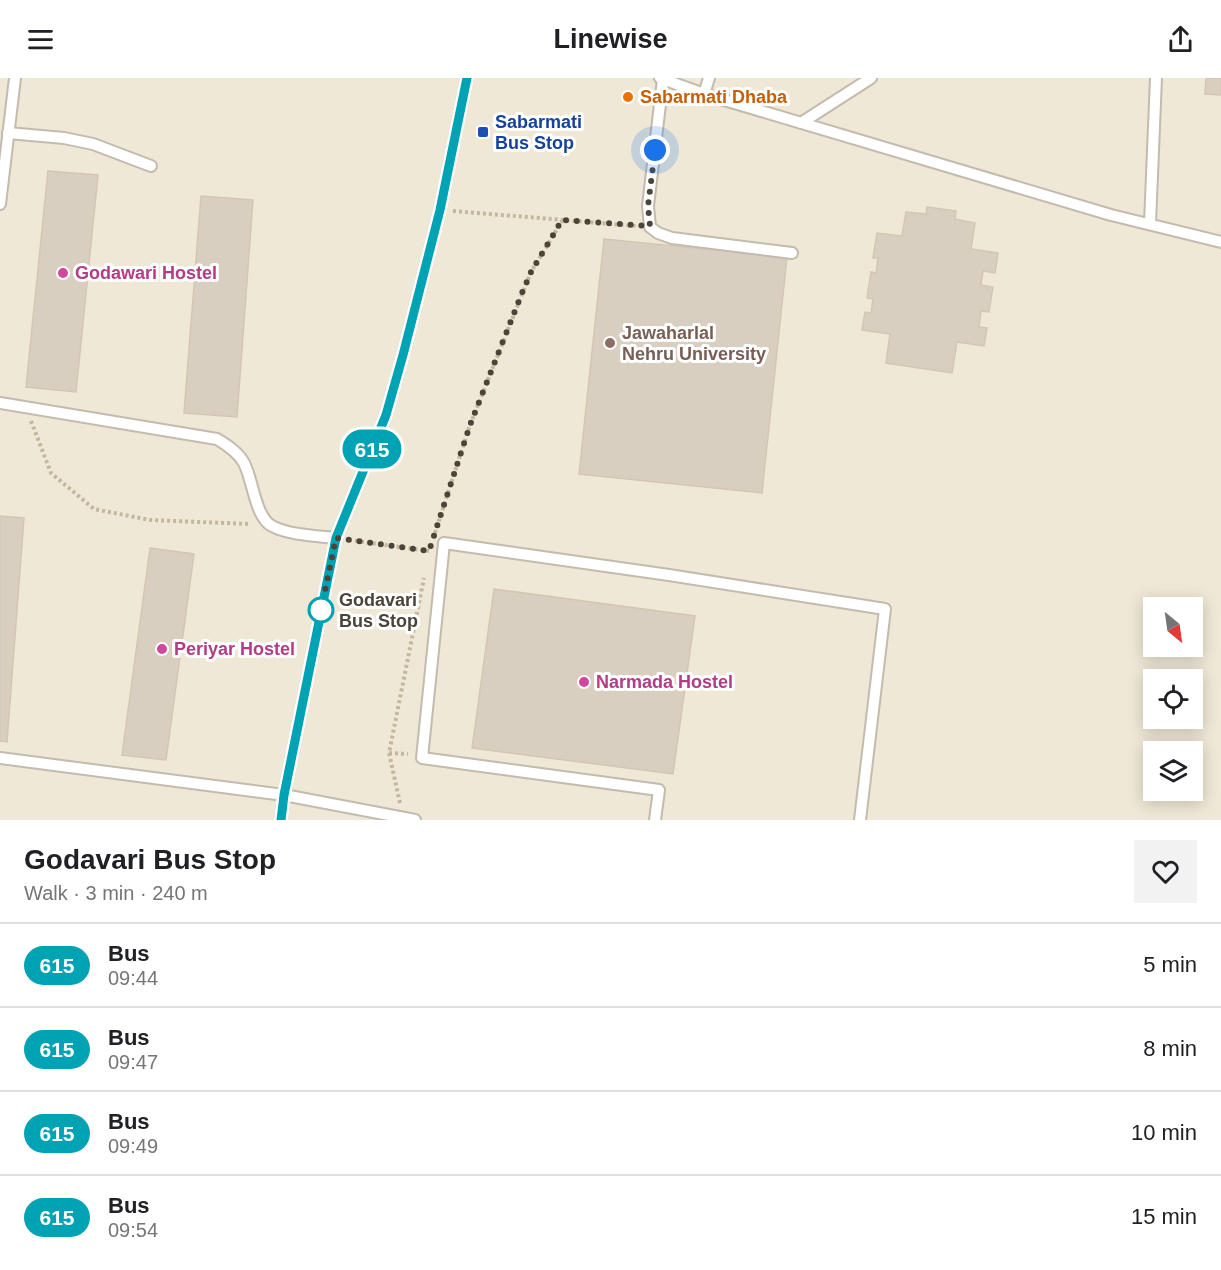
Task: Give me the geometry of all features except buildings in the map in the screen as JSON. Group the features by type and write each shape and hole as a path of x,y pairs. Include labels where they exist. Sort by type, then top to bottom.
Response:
{"lane":[{"path":"0,204 15,78"},
{"path":"281,820 284,795 336,538 386,415 440,210 467,78"},
{"path":"704,94 709,78"},
{"path":"801,123 871,78"},
{"path":"1150,224 1156,78"},
{"path":"792,253 672,238 658,233 650,226 648,206 661,79 704,94 1111,215 1221,242"},
{"path":"8,133 64,138 93,144 151,166"},
{"path":"0,403 217,439 229,446 244,463 262,515 269,525 278,529 336,538"},
{"path":"655,820 659,790 422,758 444,543 885,609 860,820"},
{"path":"0,758 284,795 416,820"}],"path":[{"path":"440,210 650,226"},
{"path":"427,562 470,425 531,272 562,220"},
{"path":"26,407 51,473 94,509 150,519 269,525"},
{"path":"336,538 429,551"},
{"path":"404,818 389,753 425,574"},
{"path":"389,753 412,755"}],"shaded area":[{"name":"Jawaharlal Nehru University","path":"0,78 1221,78 1221,820 0,820"}],"bus line":[{"name":"615","path":"281,820 284,795 336,538 386,415 440,210 467,78"}],"place":[{"name":"Sabarmati Dhaba","path":"628,97"},
{"name":"Sabarmati Bus Stop","path":"483,132"},
{"name":"Godawari Hostel","path":"63,273"},
{"name":"Jawaharlal Nehru University","path":"610,343"},
{"name":"Godavari Bus Stop","path":"321,610"},
{"name":"Periyar Hostel","path":"162,649"},
{"name":"Narmada Hostel","path":"584,682"}],"route":[{"path":"321,610 336,538 429,551 470,425 531,272 562,220 650,226 648,206 655,150"}]}
